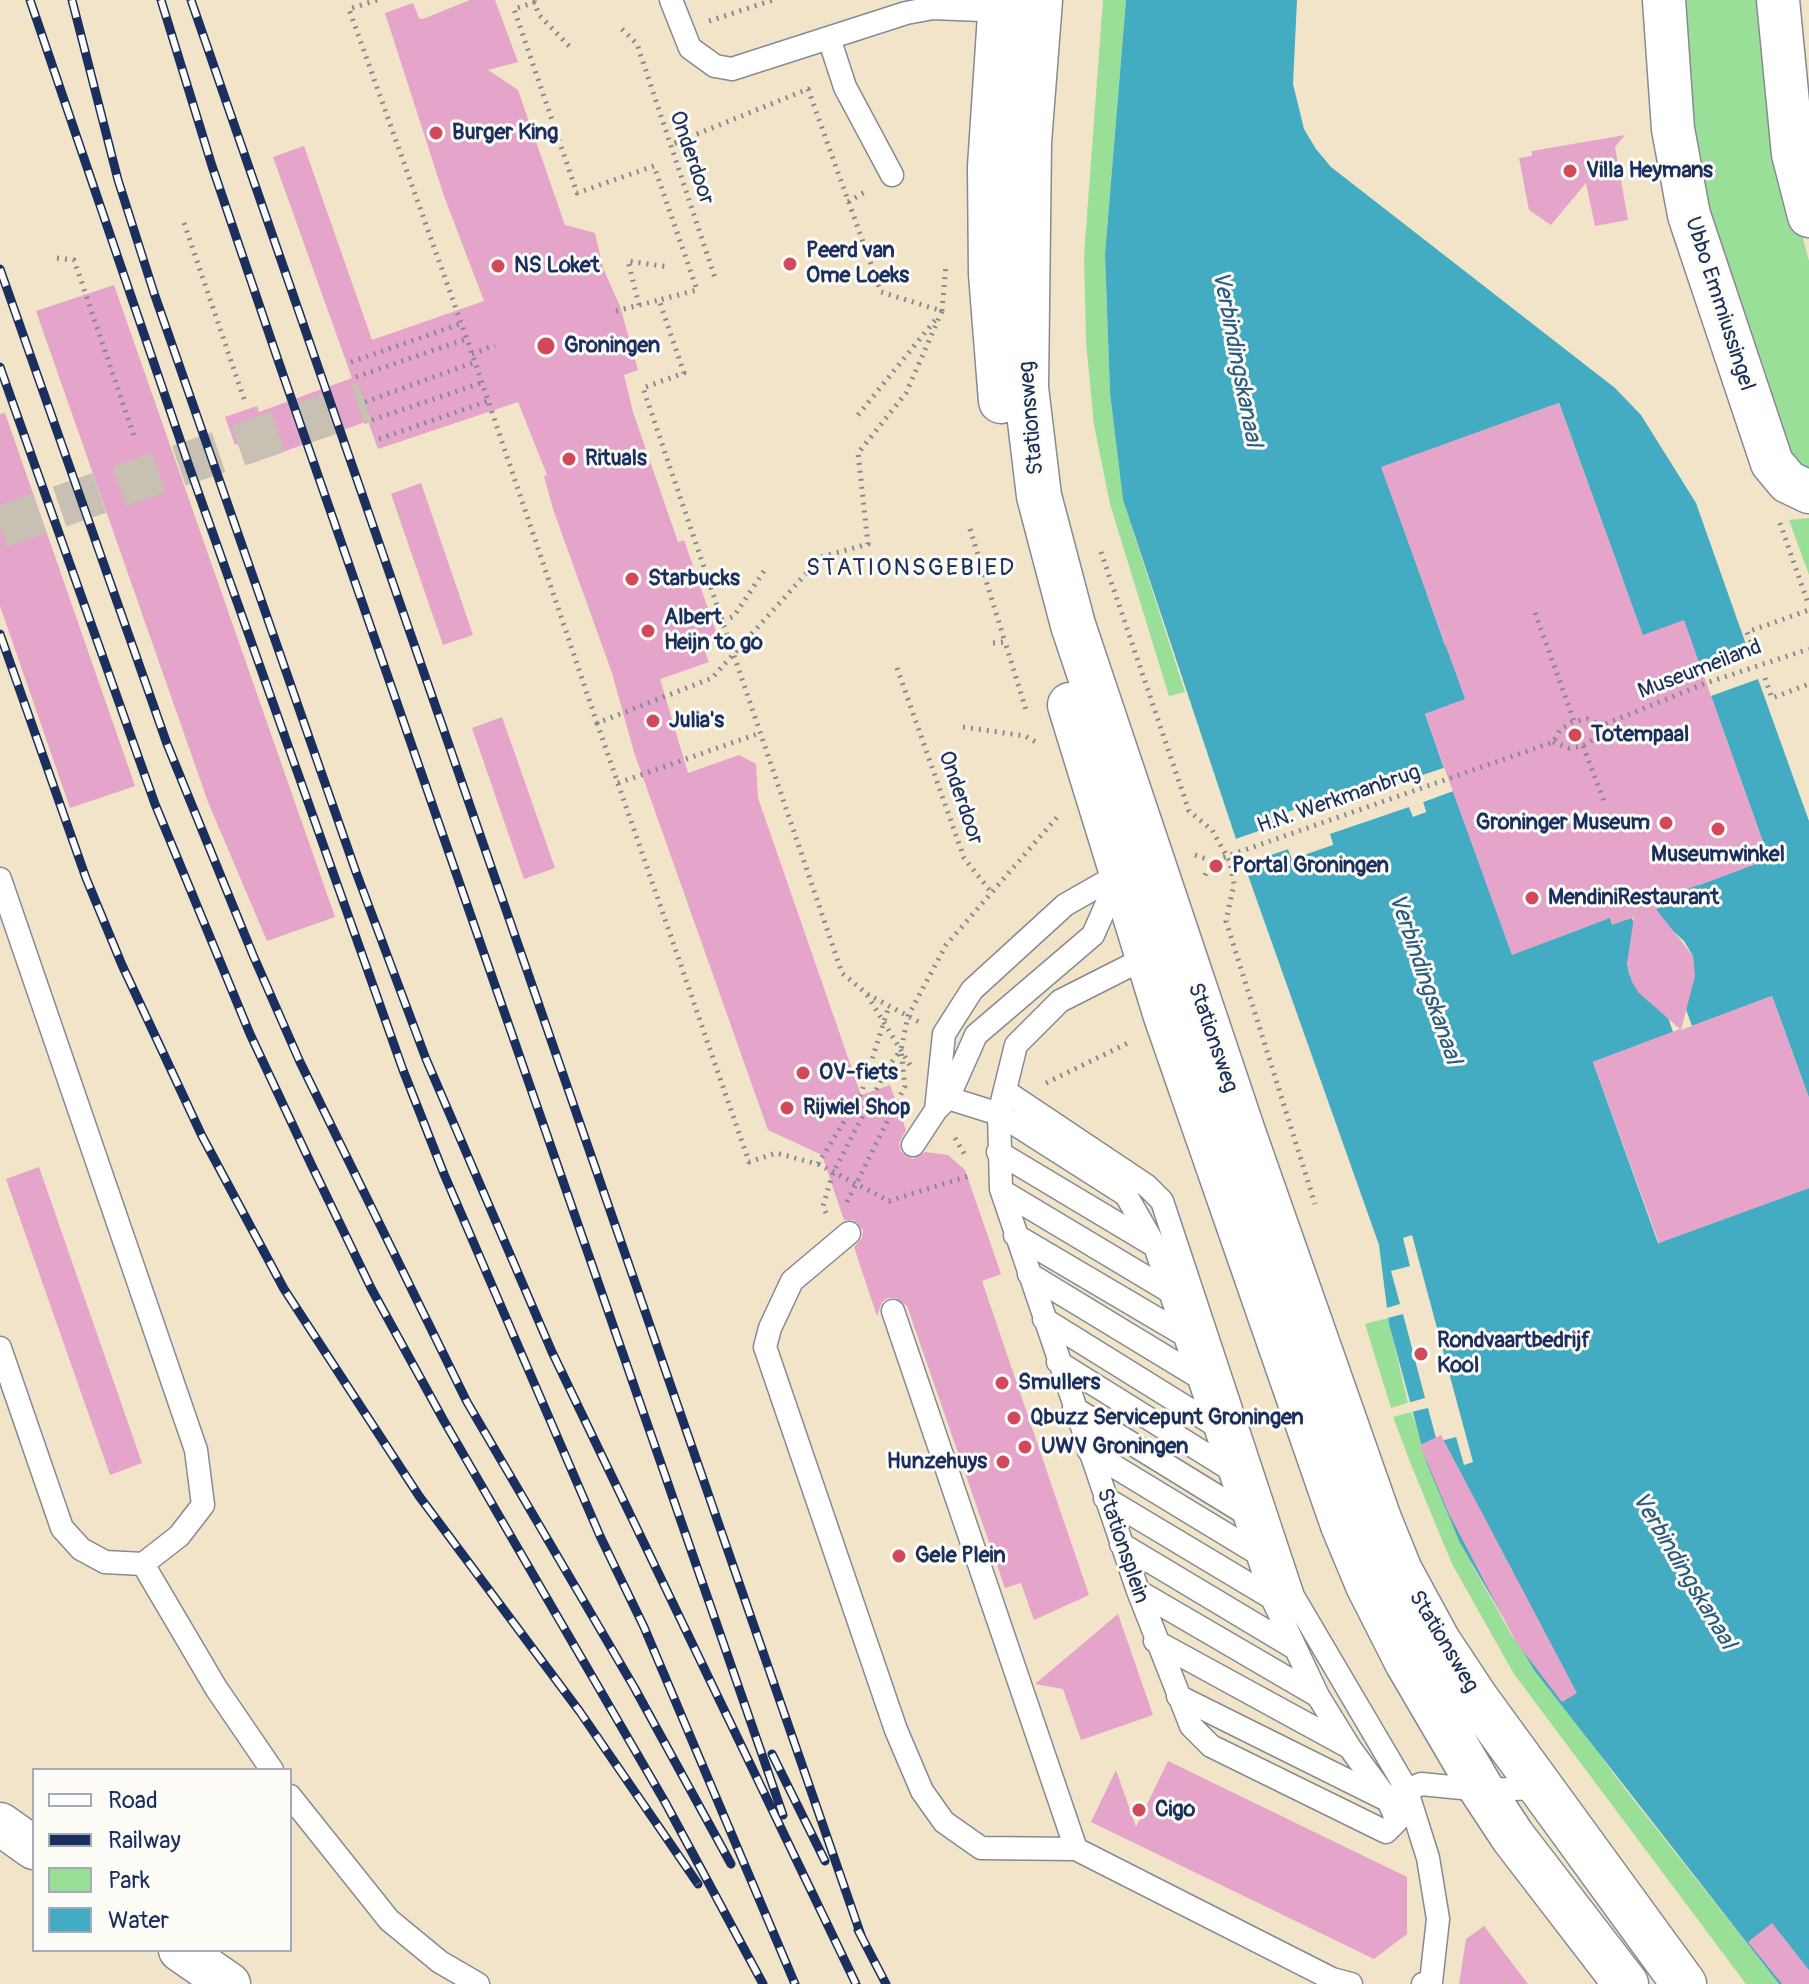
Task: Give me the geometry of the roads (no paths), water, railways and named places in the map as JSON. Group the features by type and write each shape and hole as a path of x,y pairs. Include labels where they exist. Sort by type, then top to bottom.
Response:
{"main road":[{"name":"Stationsweg","path":"1020,6 990,167 992,289 1003,420 1032,571 1121,873 1147,957 1343,1525 1407,1662 1482,1790 1513,1837 1626,1984"},
{"name":"Stationsweg","path":"1020,6 1029,142 1026,388 1039,496 1073,625 1332,1388 1400,1571 1438,1641 1684,1984"}],"street":[{"name":"Ubbo Emmiussingel","path":"1664,0 1673,129 1689,215 1772,463 1788,482 1809,492"},
{"path":"1778,0 1793,154 1809,216"},
{"path":"0,1824 32,1847"},
{"path":"183,1952 229,1984"}],"lane":[{"path":"671,0 690,48 701,59 732,69 933,8 1020,6"},
{"path":"829,38 845,87 892,175"},
{"path":"1121,873 1169,909 1147,957"},
{"path":"913,1145 942,1104 976,1035 1093,935 1121,873"},
{"path":"942,1104 944,1034 972,990 1065,905 1121,873"},
{"path":"0,879 196,1450 203,1480 203,1505 179,1536 143,1564 105,1562 81,1549 62,1528 0,1348"},
{"name":"Stationsplein","path":"1147,957 1060,1001 1016,1045 999,1114 998,1152 1002,1191 1015,1235 1155,1641 1191,1726 1211,1746 1386,1832 1397,1821 1397,1794"},
{"path":"942,1104 1005,1091 1110,1159 1162,1201 1293,1596 1428,1858 1438,1919 1431,1982 1423,1984"},
{"path":"942,1104 999,1114 1126,1195 1155,1246 1272,1598 1293,1647 1350,1748 1397,1794"},
{"path":"998,1152 1155,1246"},
{"path":"1002,1191 1169,1291"},
{"path":"849,1233 792,1281 770,1328 765,1347 896,1730 922,1791 944,1822 981,1848 1076,1849 1332,1979 1351,1984"},
{"path":"1015,1235 1183,1334"},
{"path":"1029,1274 1197,1376"},
{"path":"893,1311 1076,1849"},
{"path":"1044,1319 1213,1424"},
{"path":"1058,1362 1228,1468"},
{"path":"1074,1408 1243,1512"},
{"path":"1089,1451 1257,1553"},
{"path":"1105,1498 1272,1598"},
{"path":"1121,1544 1293,1647"},
{"path":"143,1564 216,1688 271,1768"},
{"path":"1138,1591 1318,1696"},
{"path":"1155,1641 1350,1748"},
{"path":"1178,1696 1397,1794 1421,1784 1482,1790 1541,1788"},
{"path":"292,1799 389,1920 440,1962 478,1984"}],"water":[{"name":"Verbindingskanaal","path":"1126,0 1297,0 1293,84 1304,129 1316,149 1331,167 1615,388 1641,415 1696,503 1749,653 1702,671 1612,647 1623,580 1559,403 1382,467 1445,645 1497,688 1425,714 1444,768 1414,778 1411,769 1399,774 1414,816 1426,812 1423,802 1453,791 1512,954 1581,929 1603,899 1612,924 1632,918 1638,934 1627,963 1629,973 1639,993 1664,1006 1673,1032 1593,1062 1658,1243 1809,1188 1809,1984 1779,1984 1534,1670 1460,1543 1426,1461 1389,1324 1379,1245 1244,864 1288,849 1292,859 1333,844 1319,801 1277,816 1280,824 1236,839 1123,500 1110,393 1105,254"},
{"path":"1758,679 1809,821 1809,1098 1772,996 1692,1026 1683,1001 1694,976 1693,956 1684,941 1651,911 1671,903 1663,877 1699,885 1769,859 1711,696"}],"tunnel":[{"path":"0,527 365,402"}],"railway":[{"path":"30,0 190,469 403,1070 444,1174 600,1536 644,1627 795,1984"},
{"path":"72,0 118,180 154,293 356,872 426,1059 552,1352 856,1984"},
{"path":"161,0 212,166 279,363 783,1815"},
{"path":"191,0 862,1938"},
{"path":"0,269 167,744 300,1062 467,1402 634,1687 731,1864"},
{"path":"0,367 155,804 250,1034 311,1164 371,1288 444,1421 665,1802 763,1984"},
{"path":"0,634 86,878 122,965 202,1136 284,1289 419,1496 580,1712 698,1884"},
{"path":"772,1754 825,1861"},
{"path":"858,1930 886,1984"}],"place":[{"name":"Burger King","path":"436,133"},
{"name":"Villa Heymans","path":"1570,171"},
{"name":"Peerd van Ome Loeks","path":"790,264"},
{"name":"NS Loket","path":"498,266"},
{"name":"Groningen","path":"546,346"},
{"name":"Rituals","path":"569,459"},
{"name":"Starbucks","path":"632,579"},
{"name":"Albert Heijn to go","path":"648,631"},
{"name":"Julia's","path":"653,721"},
{"name":"Totempaal","path":"1575,735"},
{"name":"Groninger Museum","path":"1666,823"},
{"name":"Museumwinkel","path":"1718,829"},
{"name":"Portal Groningen","path":"1216,866"},
{"name":"MendiniRestaurant","path":"1532,898"},
{"name":"OV-fiets","path":"803,1073"},
{"name":"Rijwiel Shop","path":"787,1108"},
{"name":"Rondvaartbedrijf Kool","path":"1421,1354"},
{"name":"Smullers","path":"1002,1383"},
{"name":"Qbuzz Servicepunt Groningen","path":"1014,1418"},
{"name":"UWV Groningen","path":"1025,1447"},
{"name":"Hunzehuys","path":"1003,1462"},
{"name":"Gele Plein","path":"899,1556"},
{"name":"Cigo","path":"1139,1810"}],"district":[{"name":"STATIONSGEBIED","path":"911,569"}]}
